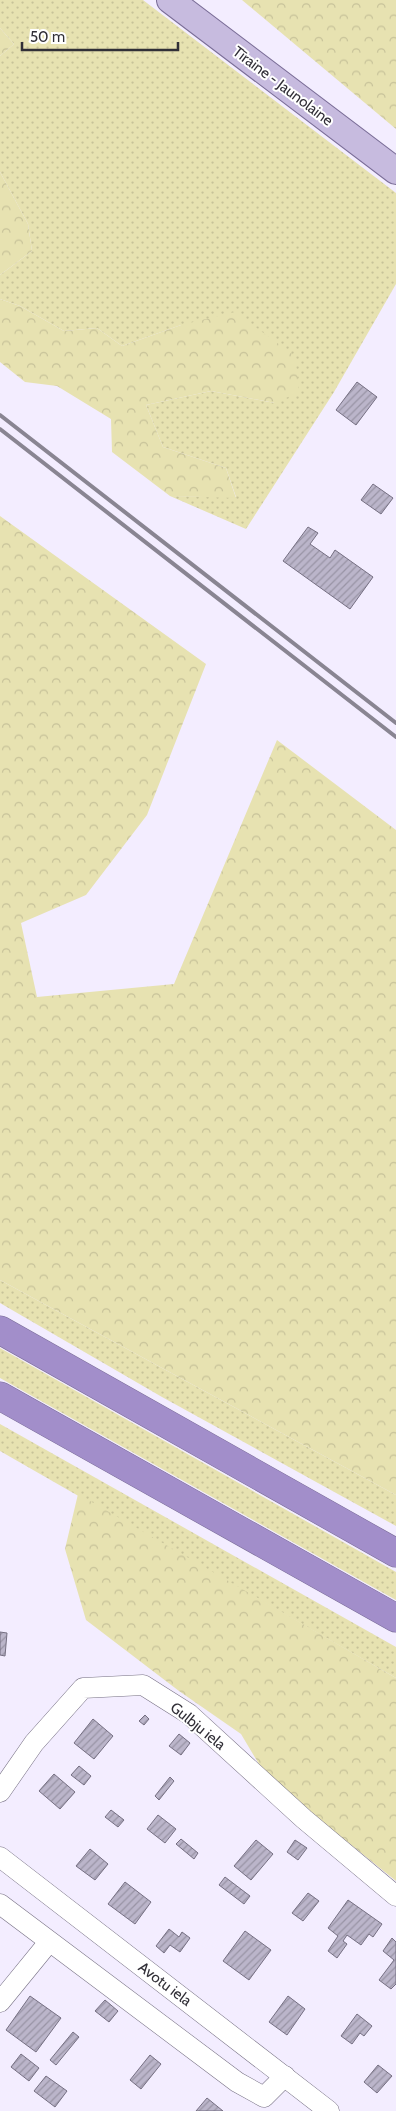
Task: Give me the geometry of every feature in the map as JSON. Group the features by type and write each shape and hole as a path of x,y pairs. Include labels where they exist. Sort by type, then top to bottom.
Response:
{"highway":[{"path":"0,1330 396,1553"},
{"path":"0,1396 396,1618"}],"main road":[{"name":"Tīraine - Jaunolaine","path":"170,0 396,171"}],"street":[{"name":"Gulbju iela","path":"0,1792 34,1743 83,1688 143,1685 189,1714 304,1819 396,1896"},
{"name":"Avotu iela","path":"0,1858 329,2111"},
{"path":"0,1904 237,2082 264,2097 285,2076"},
{"path":"0,2002 49,1942"}],"green space":[{"path":"0,0 143,0 396,193 396,284 334,392 246,529 170,496 236,497 226,468 163,447 146,405 211,391 275,403 181,325 122,346 97,328 64,331 20,306 0,299 0,275 32,251 28,224 0,172 0,56 14,44 0,28"},
{"path":"242,0 396,0 396,129"},
{"path":"0,28 14,44 0,56"},
{"path":"0,172 28,224 32,251 0,275"},
{"path":"0,299 20,306 64,331 97,328 122,346 181,325 235,312 295,356 299,392 275,403 211,391 146,405 163,447 226,468 236,498 170,496 112,452 111,419 57,386 25,382 0,362"},
{"path":"0,516 206,664 147,815 86,895 21,923 37,997 174,984 277,740 396,830 396,1495 0,1280"},
{"path":"0,1280 396,1495 396,1526 162,1397 0,1303"},
{"path":"0,1348 396,1572 396,1600 0,1378"},
{"path":"0,1424 396,1647 396,1678 0,1451"},
{"path":"78,1494 396,1678 396,1881 345,1840 272,1786 241,1734 179,1691 86,1620 65,1549"}],"building":[{"path":"357,382 377,397 356,425 336,410"},
{"path":"373,484 393,498 381,514 361,500"},
{"path":"308,527 318,533 310,544 330,558 335,550 373,577 350,609 283,561"},
{"path":"0,1632 7,1633 5,1656 0,1655"},
{"path":"145,1715 149,1719 144,1725 139,1721"},
{"path":"93,1719 113,1736 94,1759 74,1743"},
{"path":"179,1734 190,1743 181,1755 169,1746"},
{"path":"79,1766 91,1776 84,1785 71,1775"},
{"path":"54,1774 75,1792 60,1809 39,1791"},
{"path":"170,1777 174,1781 159,1800 155,1796"},
{"path":"111,1810 124,1820 118,1827 105,1817"},
{"path":"158,1815 176,1829 165,1843 147,1829"},
{"path":"181,1839 198,1853 194,1859 176,1844"},
{"path":"256,1840 273,1854 251,1880 234,1866"},
{"path":"295,1840 307,1848 298,1860 287,1852"},
{"path":"90,1849 108,1864 95,1880 76,1866"},
{"path":"225,1877 250,1896 244,1904 219,1885"},
{"path":"125,1882 151,1902 135,1924 108,1904"},
{"path":"308,1893 319,1901 303,1921 292,1913"},
{"path":"348,1900 382,1924 373,1937 369,1934 361,1945 347,1935 343,1941 347,1944 337,1958 328,1951 338,1936 328,1928"},
{"path":"169,1929 179,1937 182,1932 190,1938 180,1952 170,1945 164,1953 156,1946"},
{"path":"245,1931 271,1950 249,1980 223,1961"},
{"path":"392,1938 396,1942 396,1984 391,1989 379,1980 394,1960 383,1951"},
{"path":"30,1996 61,2018 36,2052 6,2030"},
{"path":"288,1996 305,2009 287,2035 269,2022"},
{"path":"105,2000 118,2011 109,2022 95,2011"},
{"path":"357,2014 372,2026 364,2036 360,2033 352,2044 341,2036"},
{"path":"73,2032 79,2037 56,2065 50,2060"},
{"path":"21,2054 39,2068 29,2081 11,2067"},
{"path":"150,2055 161,2064 141,2089 130,2080"},
{"path":"378,2065 392,2076 377,2093 364,2082"},
{"path":"46,2076 67,2091 55,2107 34,2091"},
{"path":"207,2098 223,2111 196,2111"}],"railway":[{"path":"0,415 396,723"},
{"path":"0,429 396,737"}]}
